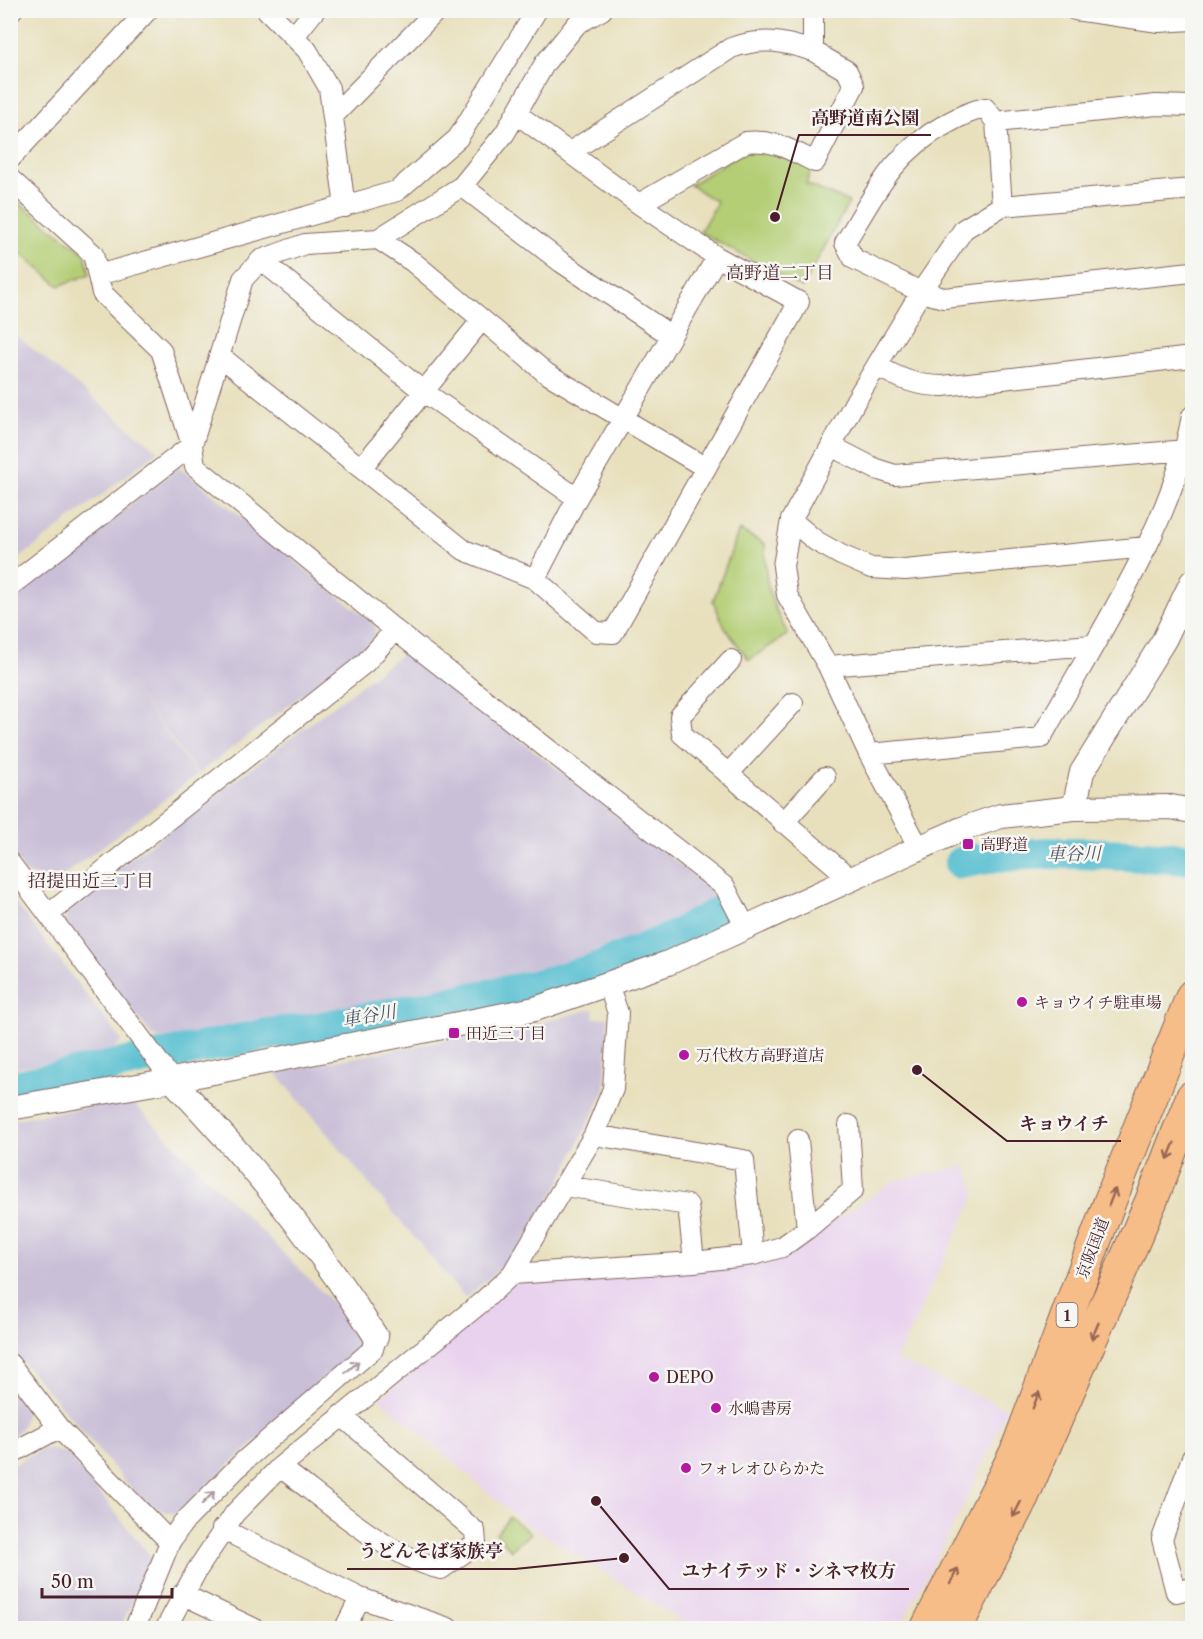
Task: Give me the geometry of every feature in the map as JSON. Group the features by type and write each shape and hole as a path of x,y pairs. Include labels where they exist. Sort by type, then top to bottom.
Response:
{"highway":[{"name":"京阪国道","path":"927,1629 1016,1452 1110,1201 1192,996"},
{"name":"京阪国道","path":"956,1629 1023,1496 1152,1199 1192,1096"}],"street":[{"path":"10,159 148,10"},
{"path":"267,10 295,35 307,50 329,88 345,207"},
{"path":"295,35 315,10"},
{"path":"333,116 437,10"},
{"path":"98,275 397,191 458,138 537,10"},
{"path":"10,586 192,445 243,279 261,260 305,244 378,239 462,186 505,133 545,63 577,24 602,10"},
{"path":"813,10 813,51"},
{"path":"1075,10 1159,22 1192,20"},
{"path":"570,152 731,48 753,40 786,42 813,51 847,70 854,86 815,162 778,144 764,140 746,142 639,204"},
{"path":"996,122 1156,105 1192,106"},
{"path":"1002,206 996,122 985,108 978,109 921,138 889,169 845,243 854,259 921,292 944,298 1192,272"},
{"path":"220,356 464,550 535,579 596,632 613,633 799,302 717,256 639,204 517,114"},
{"path":"10,179 93,254 102,293 161,350 192,445 195,466 395,630 725,887 745,926"},
{"path":"462,186 561,262 670,335"},
{"path":"919,848 869,754 828,666 787,595 783,566 791,520 877,366 921,292 964,229 1002,206 1192,189"},
{"path":"378,239 413,262 546,373 706,468"},
{"path":"535,579 577,498 717,256"},
{"path":"261,260 424,392 577,498"},
{"path":"362,467 481,321"},
{"path":"877,366 902,380 920,386 944,386 1192,357"},
{"path":"869,754 1041,738 1147,547 1186,450 1192,416"},
{"path":"831,446 876,469 895,475 1186,450"},
{"path":"791,520 816,541 871,568 904,570 1147,547"},
{"path":"1074,808 1082,772 1164,640 1192,582"},
{"path":"49,914 365,663 395,630"},
{"path":"828,666 1092,645"},
{"path":"731,660 681,716 682,734 852,880"},
{"path":"728,774 793,703"},
{"path":"783,823 825,777"},
{"path":"10,1108 167,1072 536,1009 668,963 962,829 1001,816 1074,808 1171,807 1192,811"},
{"path":"10,863 167,1072 214,1124 344,1286 376,1337 373,1349 245,1460 182,1524 170,1542 135,1629"},
{"path":"166,1629 182,1594 222,1529 280,1467 483,1301 512,1274 594,1135 613,1089 618,1013 608,984"},
{"path":"512,1274 694,1262 753,1255 782,1247 853,1190 849,1125"},
{"path":"594,1135 744,1160 753,1255"},
{"path":"798,1140 807,1229"},
{"path":"564,1186 688,1205 694,1262"},
{"path":"10,1364 59,1428 170,1542"},
{"path":"280,1467 381,1540 423,1566 441,1569 476,1544 475,1531 341,1415"},
{"path":"10,1454 59,1428"},
{"path":"1192,1458 1162,1539 1176,1592 1192,1588"},
{"path":"222,1529 360,1598 448,1629"},
{"path":"182,1594 253,1629"},
{"path":"345,1629 360,1598"}],"shaded area":[{"path":"11,331 158,451 11,565"},
{"path":"179,467 376,626 373,641 198,774 118,668 197,775 55,882 26,873 11,854 11,596"},
{"path":"406,651 710,888 715,906 580,965 171,1043 152,1035 66,928 65,909"},
{"path":"10,896 122,1041 112,1051 11,1069"},
{"path":"593,1009 594,1018 608,1017 605,1089 558,1186 515,1256 465,1298 275,1072 536,1024"},
{"path":"130,1100 362,1332 355,1353 174,1514 145,1505 11,1348 10,1120"},
{"path":"966,1166 976,1193 896,1360 1007,1409 961,1511 899,1628 693,1628 518,1518 380,1399 514,1282 771,1263 896,1180"},
{"path":"11,1380 24,1396 27,1406 22,1427 11,1438"},
{"path":"44,1448 67,1453 151,1557 121,1628 11,1628 11,1466"}],"green space":[{"path":"765,147 812,169 806,184 849,202 802,288 700,232 717,202 690,185 745,150"},
{"path":"10,196 85,254 90,274 59,286 11,245"},
{"path":"739,530 765,544 769,590 788,634 749,660 725,628 713,601"},
{"path":"509,1517 531,1533 511,1550 496,1533"}],"waterway":[{"name":"車谷川","path":"960,863 1045,853 1188,859"},
{"name":"車谷川","path":"10,1087 268,1034 312,1029 534,986 589,971 671,938 717,913"}],"place":[{"name":"高野道南公園","path":"775,217"},
{"name":"高野道","path":"968,844"},
{"name":"キョウイチ駐車場","path":"1022,1002"},
{"name":"田近三丁目","path":"454,1033"},
{"name":"万代枚方高野道店","path":"684,1055"},
{"name":"キョウイチ","path":"917,1070"},
{"name":"DEPO","path":"654,1377"},
{"name":"水嶋書房","path":"716,1408"},
{"name":"フォレオひらかた","path":"686,1468"},
{"name":"ユナイテッド・シネマ枚方","path":"596,1501"},
{"name":"うどんそば家族亭","path":"624,1558"}],"district":[{"name":"高野道二丁目","path":"780,273"},
{"name":"招提田近三丁目","path":"91,881"}]}
